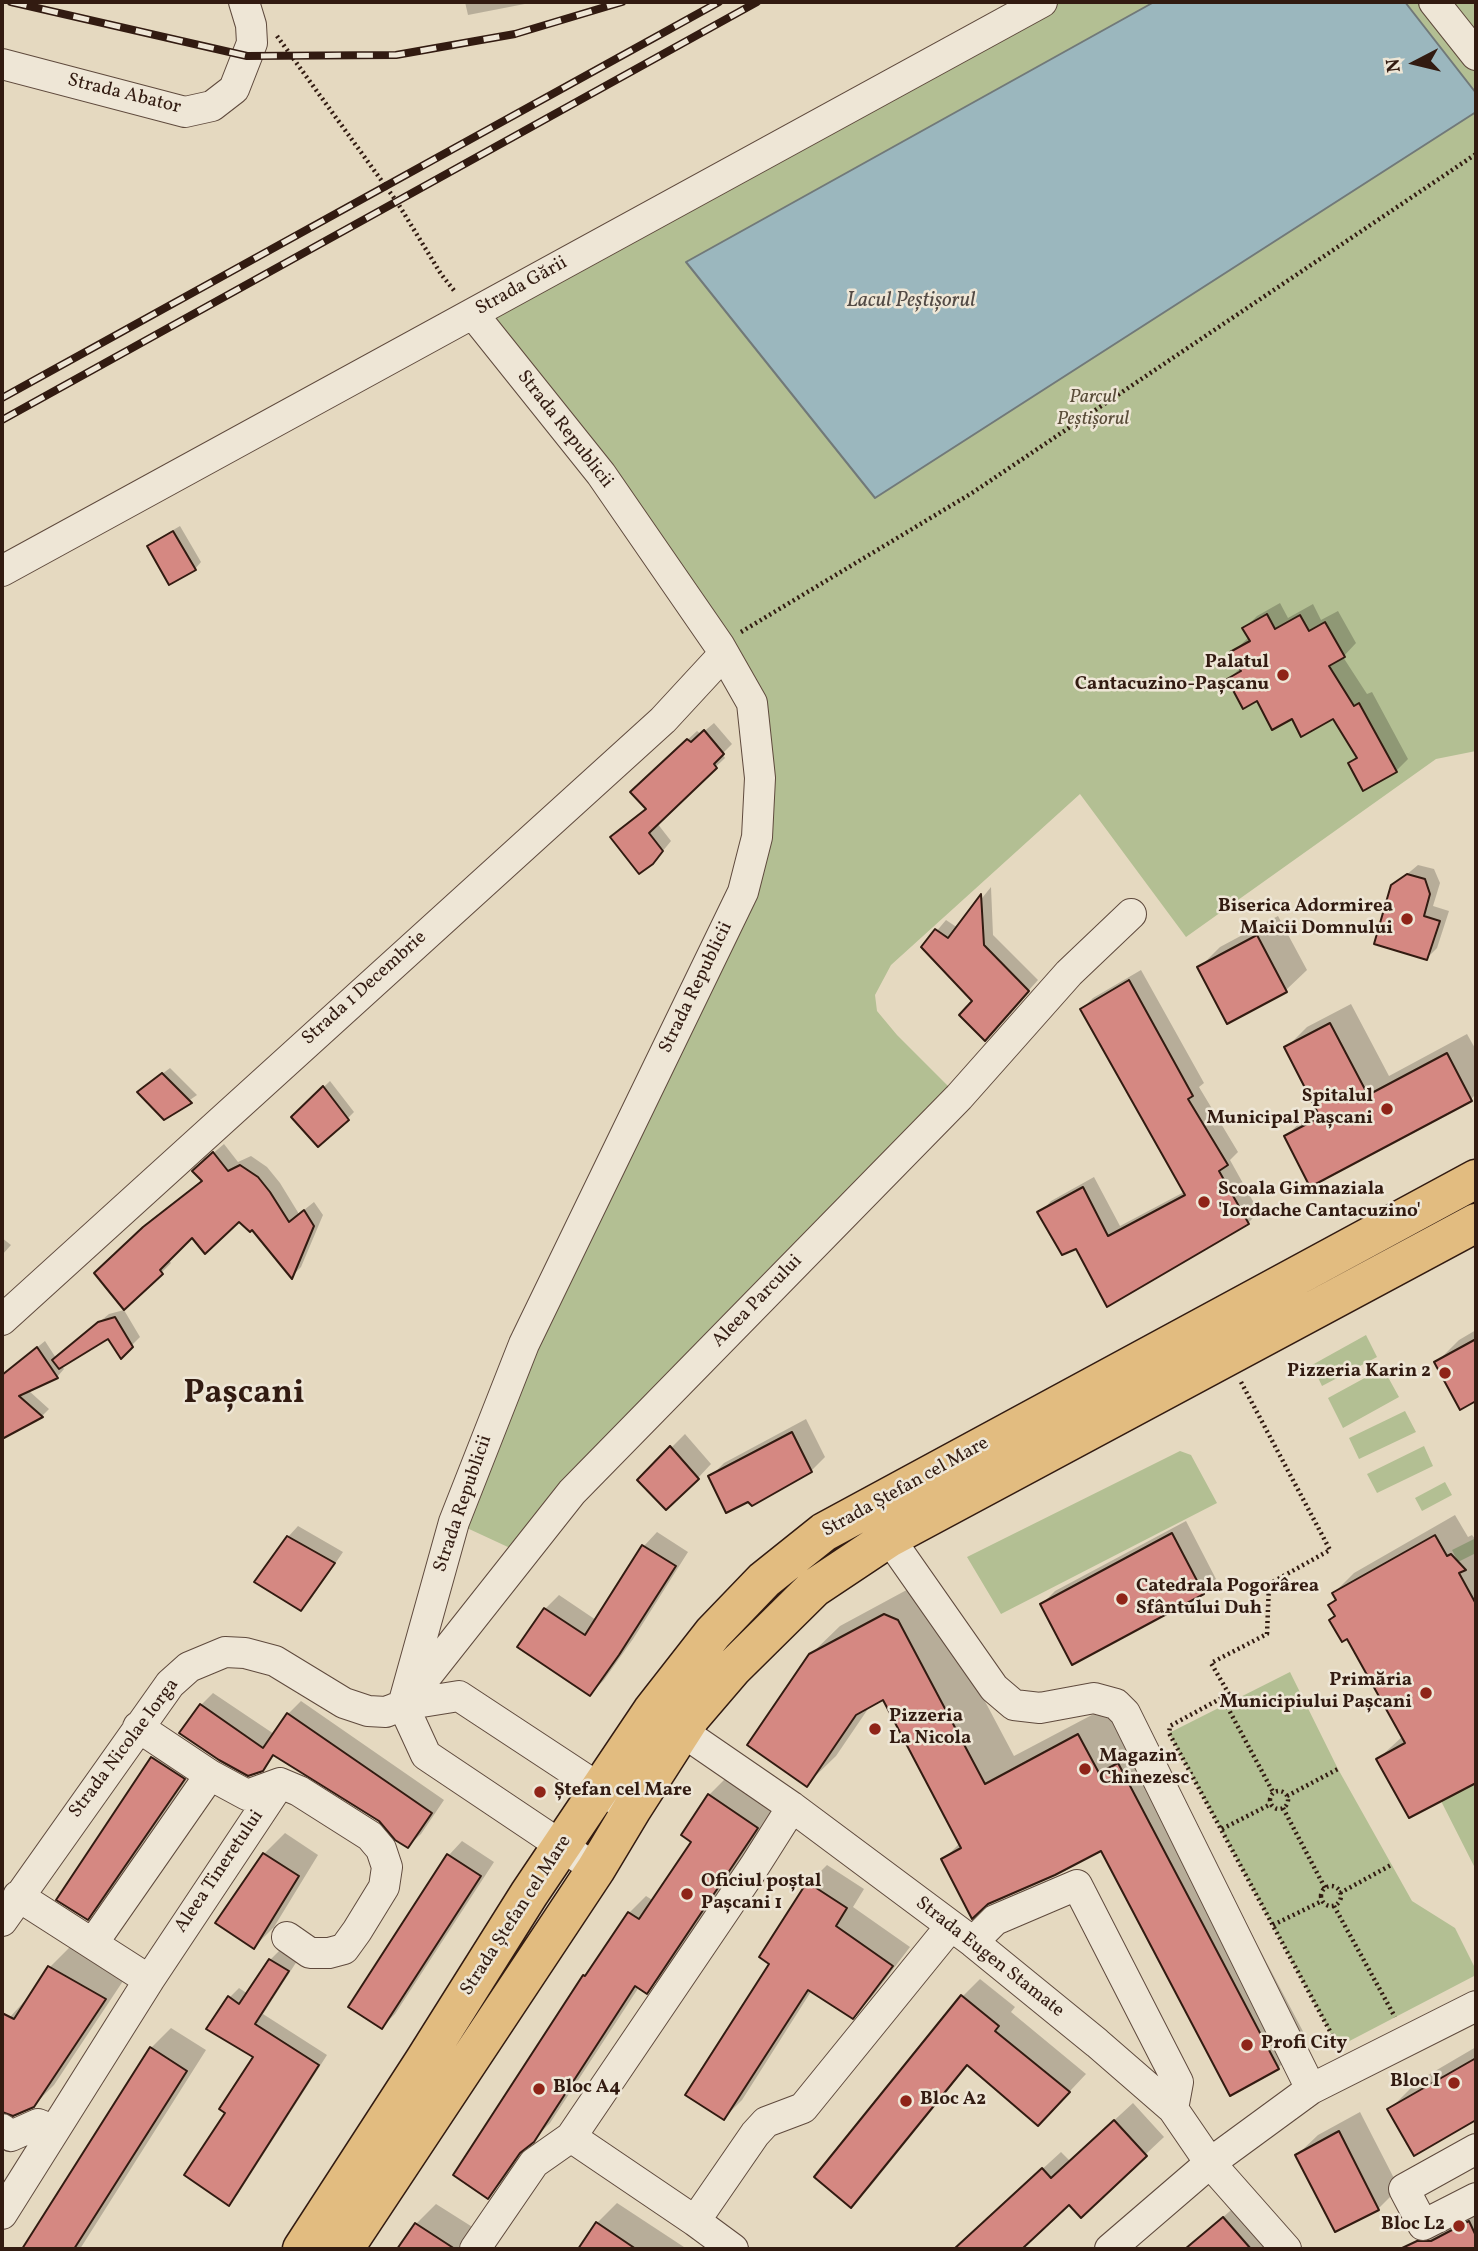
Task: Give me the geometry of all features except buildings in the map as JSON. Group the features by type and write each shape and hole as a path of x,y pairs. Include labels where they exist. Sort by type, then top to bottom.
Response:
{"main road":[{"name":"Strada Ștefan cel Mare","path":"344,2249 596,1869 616,1799 652,1711 713,1633 764,1580 824,1532 1476,1179"},
{"name":"Strada Ștefan cel Mare","path":"302,2249 529,1894 562,1847 616,1799 682,1732 691,1717 733,1668 814,1588 890,1538 1476,1223"},
{"path":"1067,1400 1086,1433"}],"street":[{"name":"Strada Abator","path":"2,64 184,112 212,106 234,89 252,43 251,24 244,2"},
{"name":"Strada Gării","path":"2,571 1042,2"},
{"path":"1434,2 1476,55"},
{"name":"Strada Republicii","path":"403,1705 414,1657 454,1522 524,1344 743,892 757,837 760,778 752,703 722,650 601,474 473,314"},
{"name":"Strada 1 Decembrie","path":"2,1320 663,720 722,650"},
{"name":"Aleea Parcului","path":"403,1705 572,1492 950,1107 1069,973 1131,914"},
{"path":"890,1538 994,1688 1014,1705 1040,1707 1094,1698 1116,1704 1125,1713 1311,2089"},
{"name":"Strada Nicolae Iorga","path":"2,1921 170,1684 189,1667 225,1652 245,1653 275,1661 344,1703 368,1711 386,1712 403,1705 459,1696 616,1799"},
{"path":"403,1705 426,1755 596,1869"},
{"name":"Strada Eugen Stamate","path":"652,1711 792,1807 961,1934 1097,2042 1173,2109 1210,2163 1286,2249"},
{"path":"138,1727 247,1796 280,1783 299,1791 370,1836 381,1849 387,1867 384,1887 344,1949 329,1953 310,1953 287,1937"},
{"path":"93,1943 210,1775"},
{"name":"Aleea Tineretului","path":"2,2214 149,1980 280,1783"},
{"path":"475,2249 534,2163 572,2137 792,1807"},
{"path":"695,2221 766,2122 803,2108 961,1934 1077,1885 1178,2082 1173,2109"},
{"path":"18,1896 149,1980"},
{"path":"1110,2249 1210,2163 1311,2089 1476,2006"},
{"path":"2,2129 11,2136 38,2124 53,2130"},
{"path":"572,2137 733,2249"},
{"path":"1476,2149 1404,2189 1423,2225 1476,2198"}],"path":[{"path":"276,34 397,202 441,274 473,314"},
{"path":"722,650 972,493 1476,154"},
{"path":"1228,1357 1330,1550 1269,1584 1267,1634 1212,1663 1229,1694 1170,1726 1169,1733 1338,2047"},
{"path":"1222,1697 1273,1792"},
{"path":"1287,1796 1338,1769"},
{"path":"1273,1792 1281,1791 1287,1796 1288,1802 1283,1808"},
{"path":"1273,1792 1271,1804 1275,1808 1283,1808"},
{"path":"1222,1829 1271,1804"},
{"path":"1283,1808 1325,1888"},
{"path":"1340,1893 1391,1865"},
{"path":"1325,1888 1334,1887 1340,1893"},
{"path":"1325,1888 1321,1895 1322,1901 1329,1906 1339,1902 1340,1893"},
{"path":"1273,1925 1322,1901"},
{"path":"1334,1906 1395,2017"}],"green space":[{"name":"Parcul Peștișorul","path":"1042,2 1476,2 1476,751 1436,759 1186,937 1080,794 891,965 875,995 877,1011 959,1097 523,1554 454,1522 743,892 752,703 473,314"},
{"path":"1366,1335 1377,1357 1322,1386 1312,1365"},
{"path":"1383,1368 1399,1397 1343,1428 1328,1398"},
{"path":"1405,1411 1416,1432 1359,1459 1349,1438"},
{"path":"1424,1446 1433,1466 1377,1493 1367,1474"},
{"path":"1180,1451 1191,1455 1217,1503 1001,1614 967,1557"},
{"path":"1445,1482 1452,1495 1422,1511 1415,1498"},
{"path":"1476,1538 1476,1553 1458,1562 1452,1550"},
{"path":"1290,1672 1338,1769 1412,1901 1455,1928 1476,1970 1476,1975 1338,2047 1169,1733"},
{"path":"1476,1783 1476,1870 1441,1801"}],"water":[{"name":"Lacul Peștișorul","path":"1154,2 1405,2 1476,93 1476,112 875,498 686,262"}],"railway":[{"path":"11,2 247,56 396,55 515,34 622,2"},
{"path":"2,398 719,2"},
{"path":"2,420 757,2"}],"place":[{"name":"Palatul Cantacuzino-Pașcanu","path":"1283,675"},
{"name":"Biserica Adormirea Maicii Domnului","path":"1407,919"},
{"name":"Spitalul Municipal Pașcani","path":"1387,1109"},
{"name":"Scoala Gimnaziala 'Iordache Cantacuzino'","path":"1204,1202"},
{"name":"Pizzeria Karin 2","path":"1445,1373"},
{"name":"Catedrala Pogorârea Sfântului Duh","path":"1122,1599"},
{"name":"Primăria Municipiului Pașcani","path":"1426,1693"},
{"name":"Pizzeria La Nicola","path":"875,1729"},
{"name":"Magazin Chinezesc","path":"1085,1769"},
{"name":"Ștefan cel Mare","path":"540,1792"},
{"name":"Oficiul poștal Pașcani 1","path":"687,1894"},
{"name":"Profi City","path":"1247,2045"},
{"name":"Bloc I","path":"1454,2083"},
{"name":"Bloc A4","path":"539,2089"},
{"name":"Bloc A2","path":"906,2101"},
{"name":"Bloc L2","path":"1459,2226"}],"district":[{"name":"Pașcani","path":"244,1396"}]}
